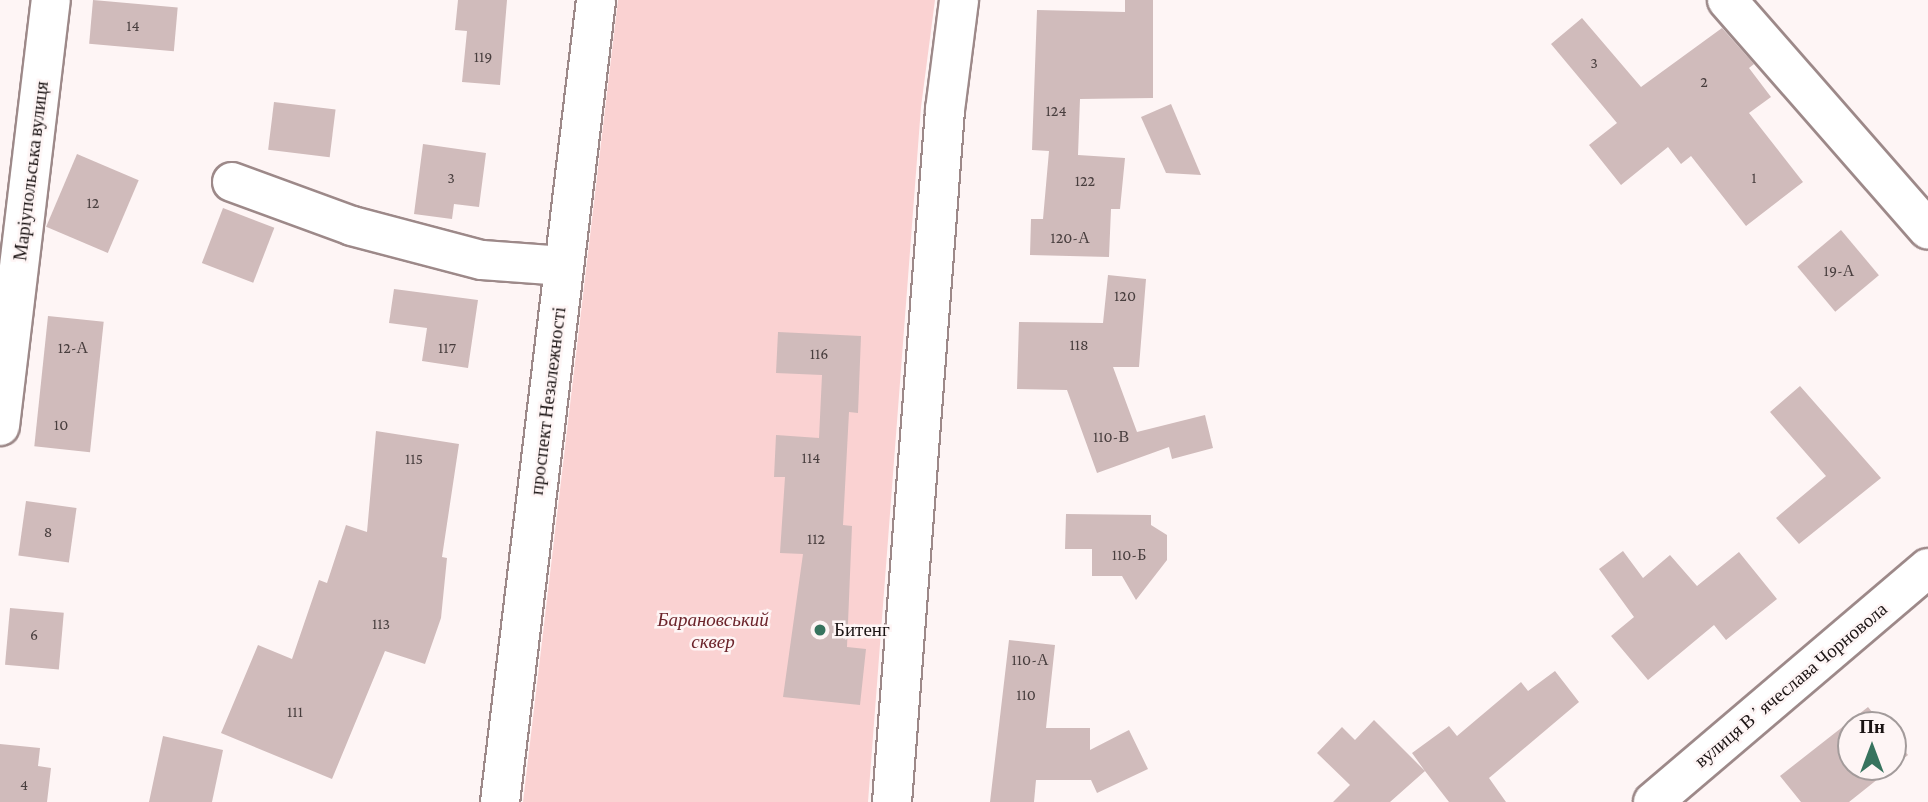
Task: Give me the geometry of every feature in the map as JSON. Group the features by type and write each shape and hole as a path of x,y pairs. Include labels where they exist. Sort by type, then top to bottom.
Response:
{"main road":[{"name":"Маріупольська вулиця","path":"0,425 51,0"},
{"name":"проспект Незалежності","path":"500,802 596,0"},
{"path":"892,802 945,110 959,0"},
{"path":"1727,0 1928,230"},
{"path":"232,181 352,226 469,256 564,266"},
{"name":"вулиця Вʼячеслава Чорновола","path":"1653,802 1928,568"}],"green space":[{"name":"Барановський сквер","path":"618,0 935,0 921,107 868,802 523,802"}],"building":[{"path":"93,0 178,7 174,51 89,44"},
{"path":"458,0 507,0 500,85 462,82 467,31 455,30"},
{"path":"1125,0 1153,0 1153,98 1080,99 1078,155 1125,158 1120,209 1111,209 1109,257 1030,255 1031,219 1043,219 1049,151 1032,150 1037,10 1125,12"},
{"path":"1582,18 1641,87 1722,28 1754,64 1749,68 1771,97 1749,113 1803,182 1746,226 1691,156 1681,164 1668,147 1621,185 1589,145 1617,123 1551,44"},
{"path":"274,102 336,110 330,157 268,150"},
{"path":"1171,104 1201,175 1166,173 1141,117"},
{"path":"423,144 486,153 479,207 454,204 452,219 414,214"},
{"path":"77,154 139,180 108,253 46,227"},
{"path":"223,208 274,228 253,283 202,263"},
{"path":"1841,230 1879,275 1835,312 1797,267"},
{"path":"1108,275 1146,279 1139,367 1113,367 1137,432 1205,415 1213,448 1172,459 1169,447 1097,473 1067,390 1017,389 1019,322 1103,323"},
{"path":"394,289 478,300 468,368 422,361 427,328 389,323"},
{"path":"48,316 104,322 90,452 34,446"},
{"path":"778,332 861,336 858,413 849,412 843,525 852,526 847,647 866,649 860,705 783,697 803,554 780,553 785,477 774,477 776,435 819,438 822,375 776,373"},
{"path":"1800,386 1881,478 1799,544 1776,518 1826,476 1770,412"},
{"path":"376,431 459,444 442,557 447,558 441,618 425,664 385,651 332,779 221,733 258,645 292,659 319,580 327,583 346,525 367,532"},
{"path":"26,501 77,508 69,563 18,555"},
{"path":"1066,514 1151,515 1151,525 1167,535 1167,560 1136,600 1122,576 1092,576 1092,549 1065,549"},
{"path":"1623,551 1643,578 1670,555 1697,586 1739,552 1777,599 1726,640 1714,625 1648,680 1611,636 1634,617 1599,569"},
{"path":"10,608 64,613 59,669 5,665"},
{"path":"1009,640 1055,645 1046,728 1090,728 1090,750 1129,730 1148,769 1097,793 1091,780 1036,780 1034,802 990,802"},
{"path":"1555,671 1579,702 1489,778 1506,802 1449,802 1412,753 1449,726 1457,736 1521,682 1528,691"},
{"path":"1374,720 1425,771 1390,802 1333,802 1350,785 1317,753 1342,727 1355,740"},
{"path":"1837,731 1837,781 1875,781 1849,802 1801,802 1780,776"},
{"path":"163,736 223,750 212,802 149,802"},
{"path":"0,744 40,748 38,766 51,768 47,802 0,802"}],"place":[{"name":"Битенг","path":"820,630"}]}
